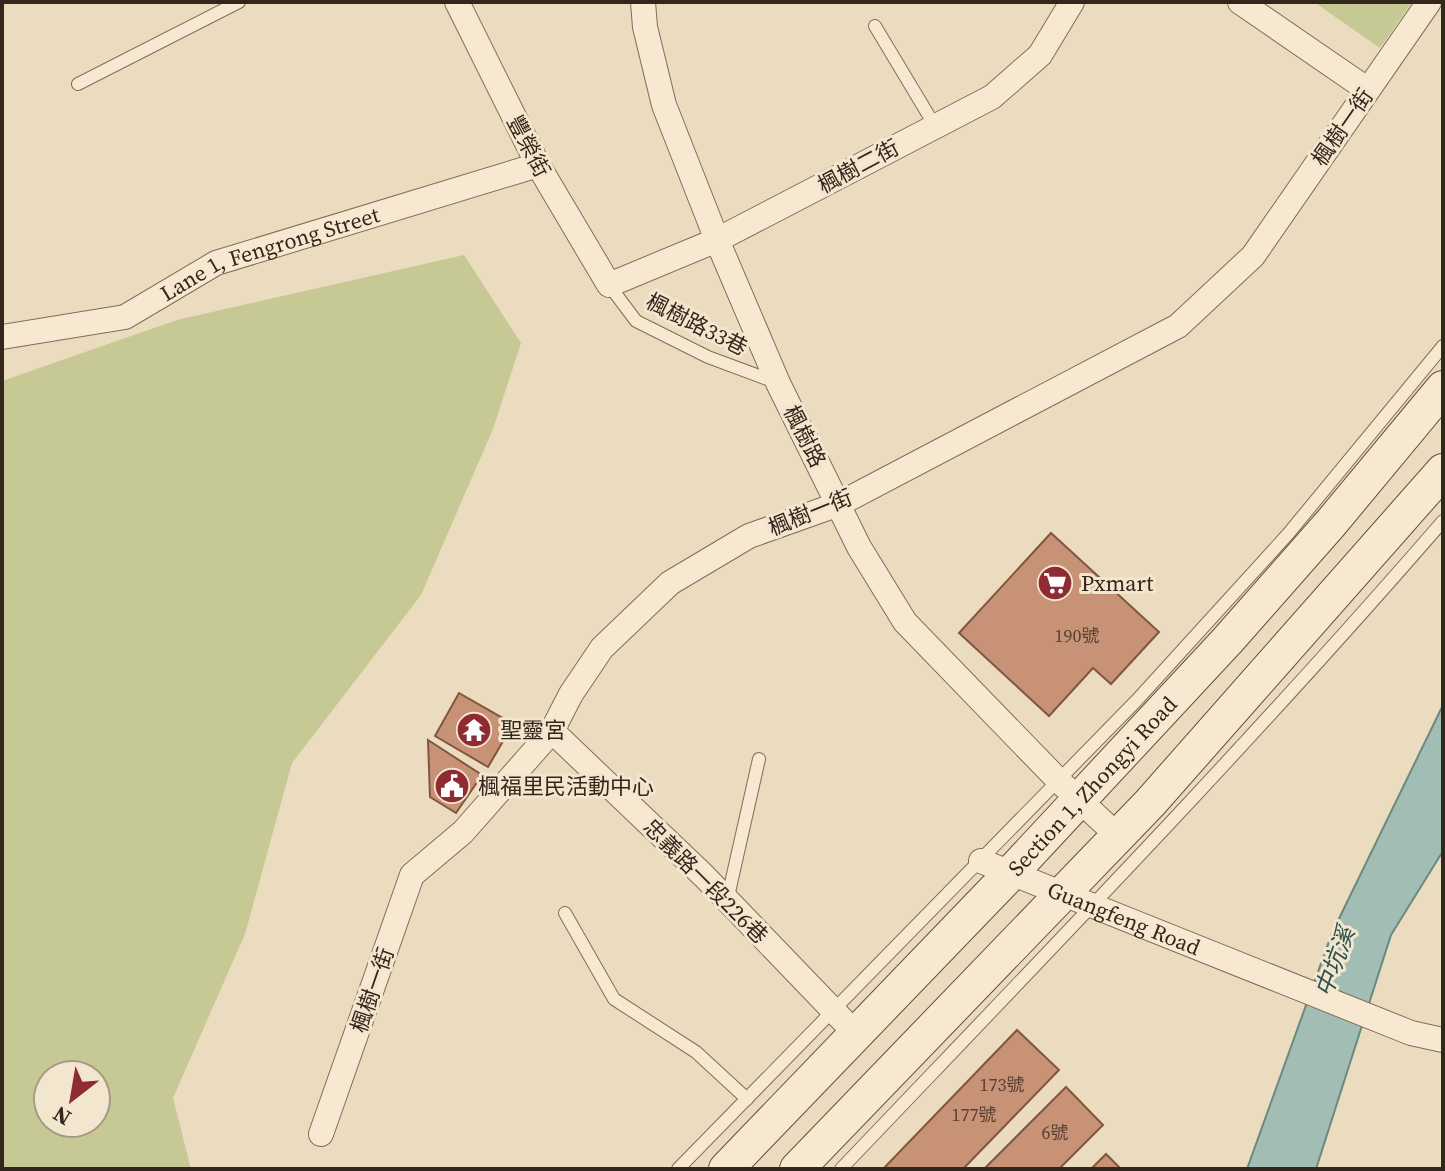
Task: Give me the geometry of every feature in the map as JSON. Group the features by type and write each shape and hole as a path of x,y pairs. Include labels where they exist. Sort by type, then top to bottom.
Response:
{"main road":[{"name":"Section 1, Zhongyi Road","path":"726,1169 844,1022 1069,790 1227,641 1331,523 1443,388"},
{"path":"797,1169 1078,901 1118,836 1381,545 1443,471"}],"street":[{"name":"豐榮街","path":"457,2 538,165 609,285"},
{"name":"楓樹路","path":"643,2 645,27 664,105 717,240 778,383 859,547 905,622 1118,836"},
{"name":"楓樹二街","path":"609,285 717,240 992,97 1040,55 1072,2"},
{"path":"1240,2 1368,90"},
{"name":"楓樹一街","path":"321,1134 412,875 463,832 552,731 571,694 602,648 670,583 749,536 839,504 1178,326 1253,256 1429,2"},
{"name":"Lane 1, Fengrong Street","path":"2,337 125,317 216,263 538,165"},
{"name":"忠義路一段226巷","path":"552,731 727,901 844,1022"},
{"name":"Guangfeng Road","path":"996,868 1391,1025 1443,1040"}],"lane":[{"path":"78,84 239,2"},
{"path":"875,26 935,126"},
{"name":"楓樹路33巷","path":"609,285 636,321 708,357 778,383"},
{"name":"Section 1, Zhongyi Road","path":"1069,790 1288,534 1443,346"},
{"path":"841,1169 1078,901 1261,726 1443,521"},
{"path":"727,901 759,759"},
{"path":"565,913 614,999 696,1052 747,1099"},
{"path":"678,1169 747,1099 844,1022"}],"green space":[{"path":"1314,2 1412,2 1380,48"},
{"path":"464,255 521,343 493,429 421,595 292,763 245,934 173,1098 191,1169 2,1169 2,381 177,320"}],"water":[{"name":"中坑溪","path":"1443,705 1443,851 1391,935 1316,1169 1247,1169 1332,933"}],"building":[{"name":"Pxmart","path":"1051,533 1159,632 1111,684 1093,668 1049,716 959,633"},
{"name":"聖靈宮","path":"459,693 513,724 488,767 435,736"},
{"name":"楓福里民活動中心","path":"428,740 482,775 456,813 430,797"},
{"path":"1017,1030 1059,1070 963,1169 883,1169"},
{"path":"1066,1087 1103,1125 1059,1169 984,1169"},
{"path":"1106,1154 1121,1169 1091,1169"}],"place":[{"name":"Pxmart","path":"1055,583"},
{"name":"聖靈宮","path":"474,730"},
{"name":"楓福里民活動中心","path":"452,786"}]}
